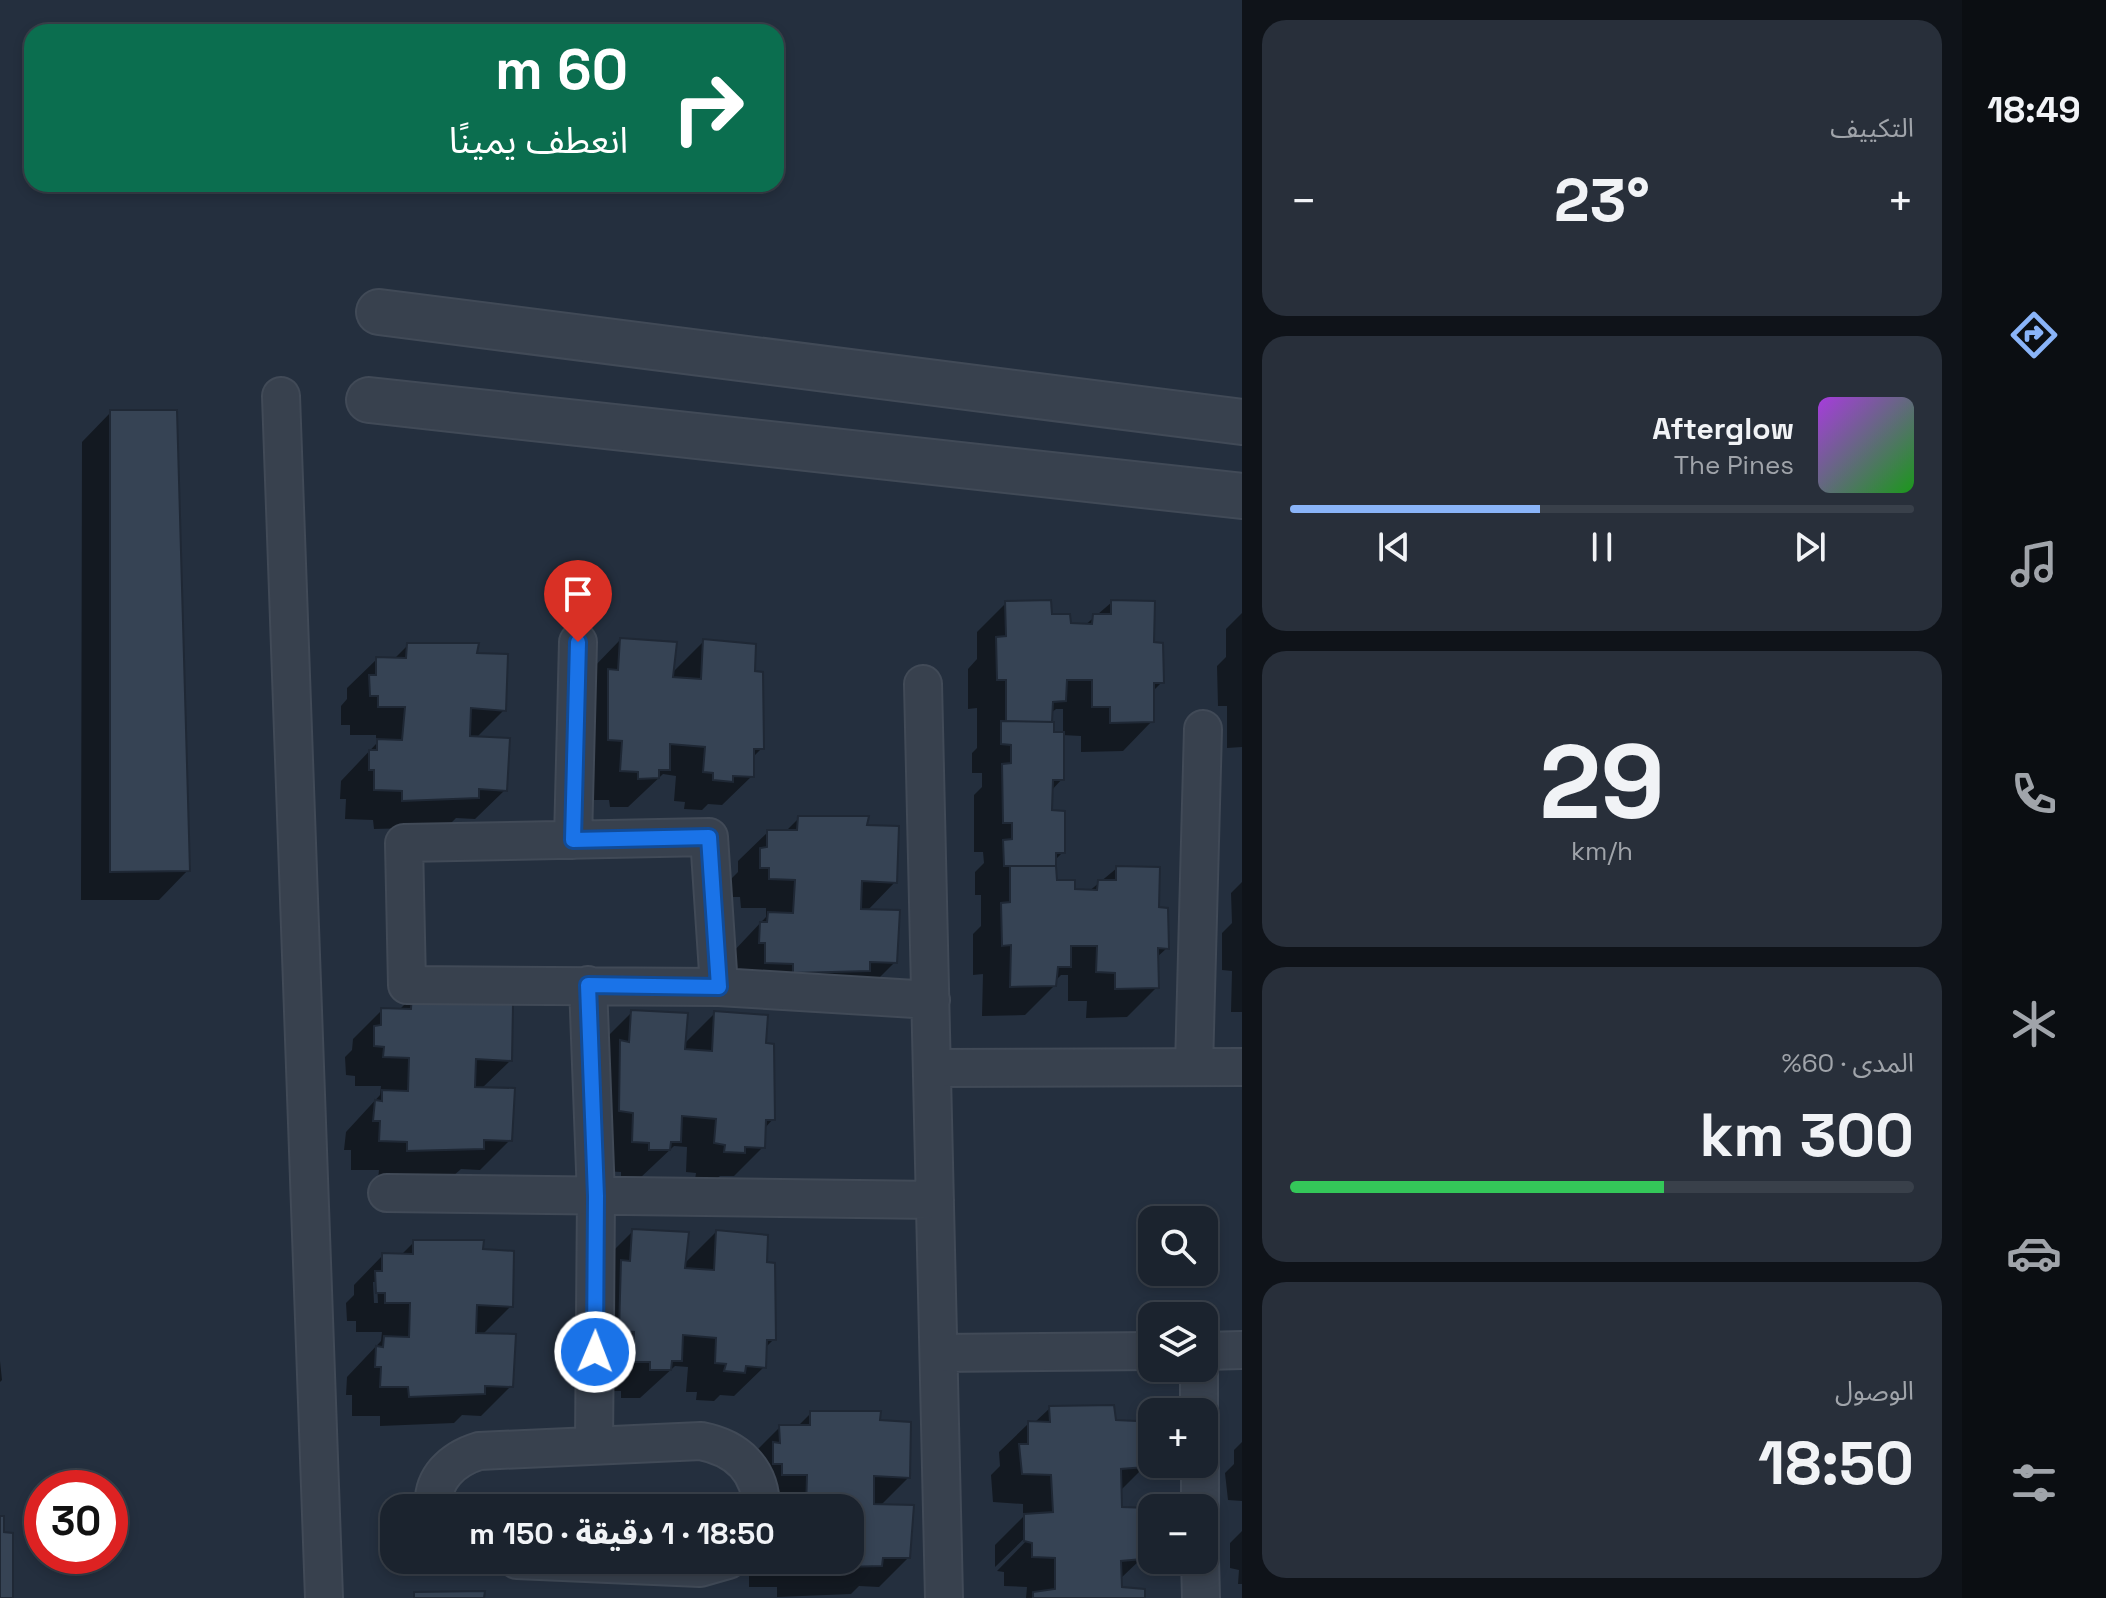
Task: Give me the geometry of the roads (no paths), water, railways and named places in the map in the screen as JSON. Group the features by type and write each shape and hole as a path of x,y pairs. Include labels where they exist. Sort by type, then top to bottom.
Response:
{"street":[{"path":"379,312 1242,422"},
{"path":"281,396 324,1598"},
{"path":"369,400 1242,496"},
{"path":"573,840 578,642"},
{"path":"923,684 944,1598"},
{"path":"1194,1067 1203,729"},
{"path":"719,987 709,837 404,843 407,985 719,987 931,1000"},
{"path":"588,985 596,1196 594,1445"},
{"path":"932,1068 1242,1067"},
{"path":"387,1193 935,1200"},
{"path":"1218,1351 1242,1350"},
{"path":"939,1353 1138,1351"},
{"path":"436,1494 438,1483 448,1468 462,1457 479,1451 701,1441 720,1445 737,1454 751,1469 760,1494"},
{"path":"1200,1574 1201,1598"}]}
